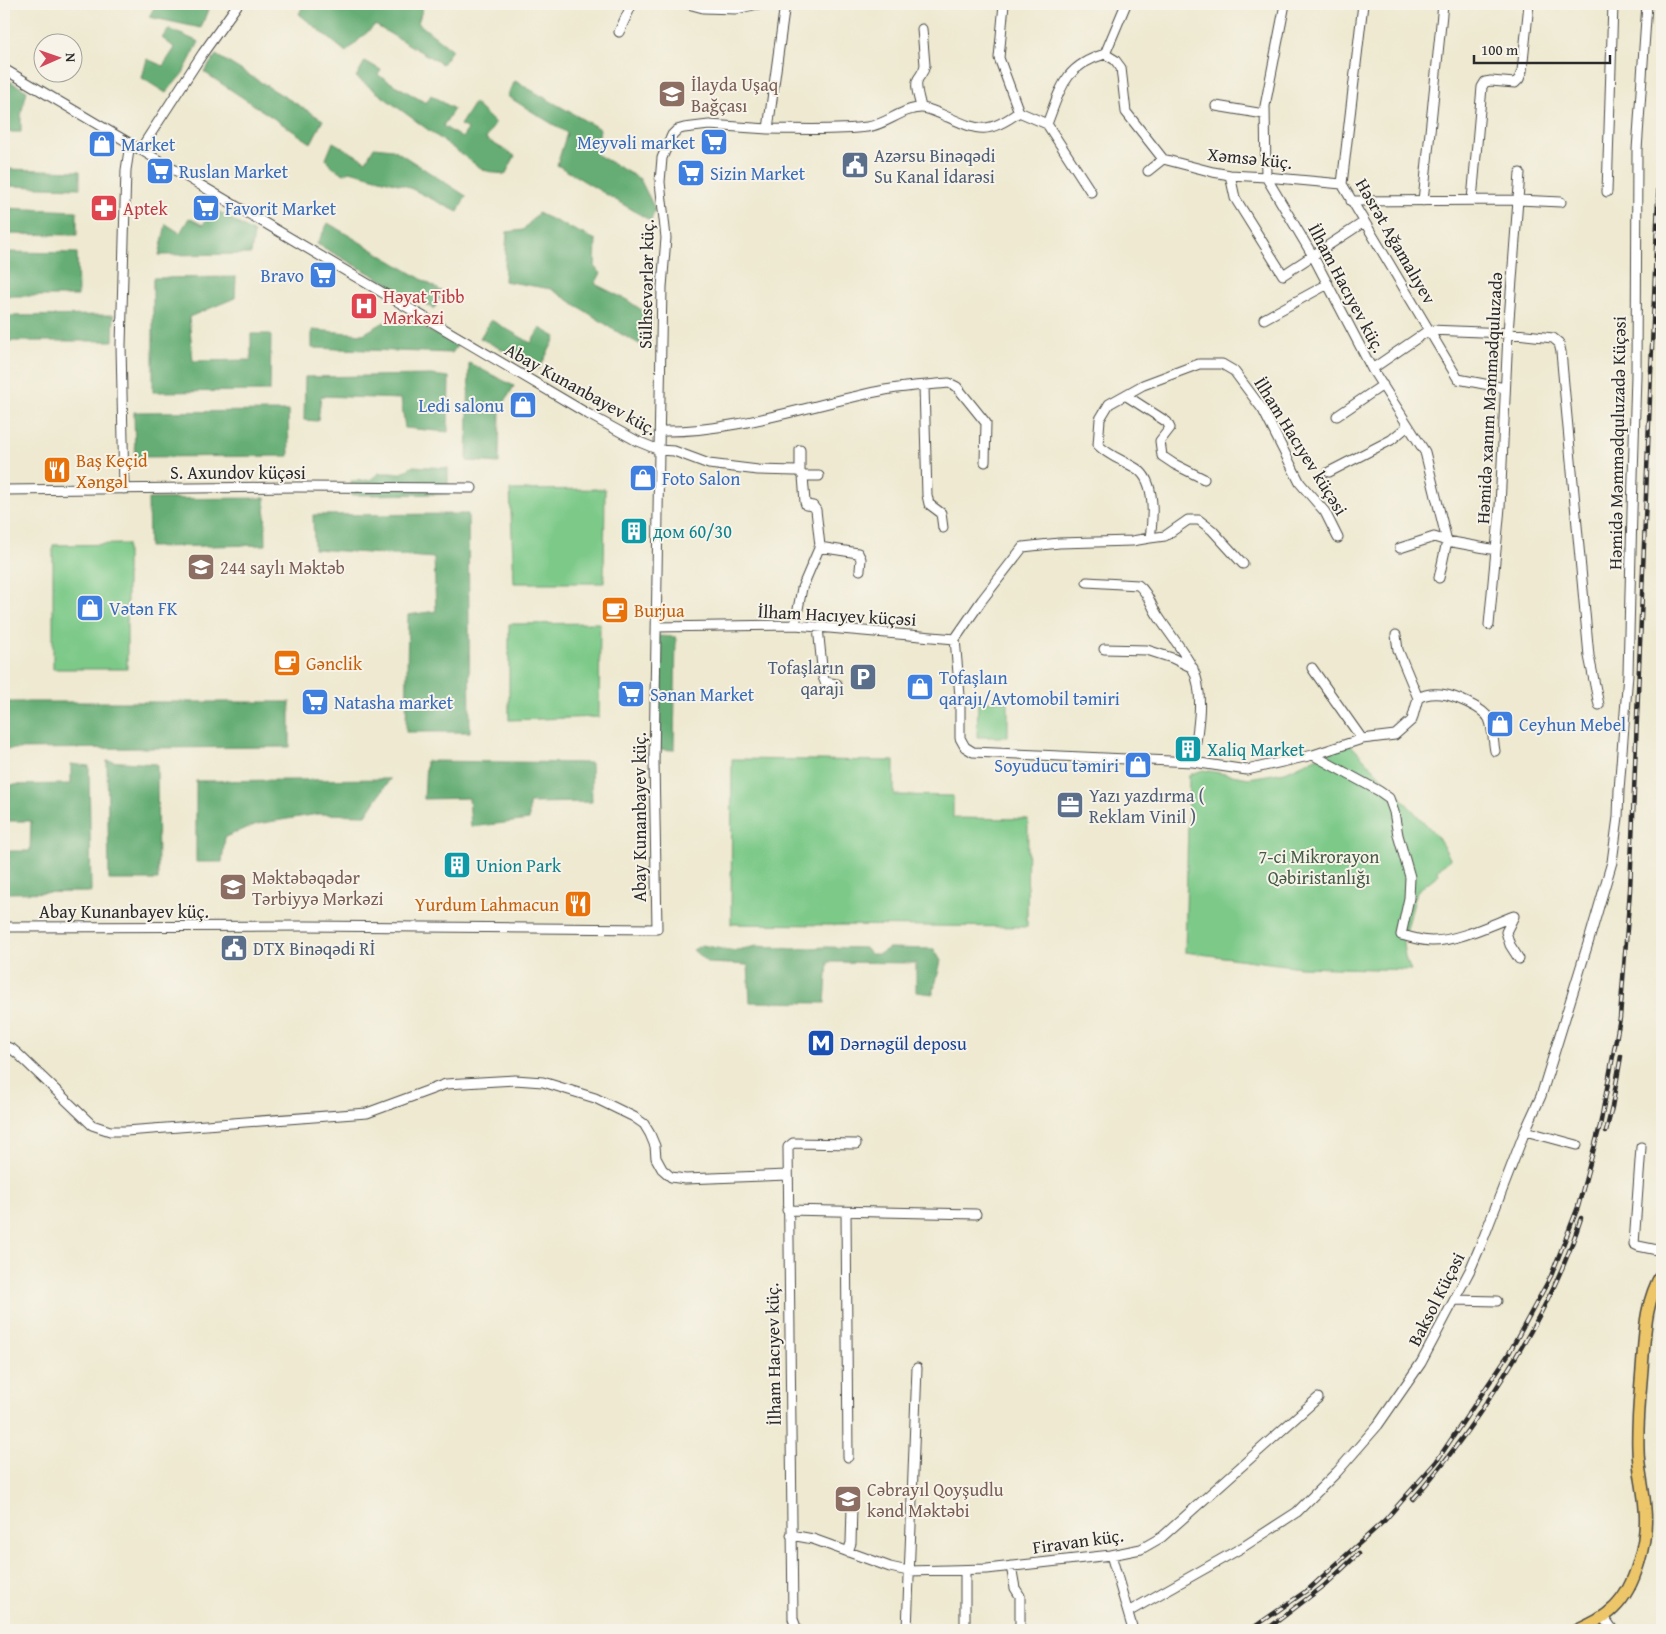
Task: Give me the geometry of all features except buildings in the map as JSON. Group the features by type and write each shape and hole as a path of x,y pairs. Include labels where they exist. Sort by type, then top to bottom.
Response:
{"main road":[{"path":"1578,1630 1604,1617 1625,1595 1636,1569 1644,1539 1646,1510 1638,1450 1639,1409 1647,1313 1654,1288 1662,1273"}],"street":[{"path":"140,150 203,53 238,4"},
{"path":"619,32 632,4"},
{"path":"688,4 703,8 736,9 758,4 785,4 768,129 869,127 908,110 921,108 971,128 986,129 1003,124 1019,112"},
{"path":"1004,4 999,58 1019,112 1047,124 1091,192"},
{"path":"1105,54 1126,4"},
{"name":"İlham Hacıyev küç.","path":"1285,4 1264,114 1266,176 1313,256 1372,369 1425,452 1447,541 1439,578"},
{"name":"Həsrət Ağamalıyev","path":"1363,4 1342,184 1458,379 1505,388"},
{"path":"1423,201 1443,4"},
{"path":"1472,200 1482,86 1485,82 1515,83 1519,79 1522,71 1529,4"},
{"path":"1607,192 1613,4"},
{"name":"Həmidə Məmmədquluzadə Küçəsi","path":"1606,881 1612,862 1618,817 1628,674 1636,385 1637,150 1647,4"},
{"path":"921,108 917,86 918,78 925,70 922,29"},
{"path":"1047,124 1064,80 1077,66 1090,58 1105,54 1115,60 1121,68 1126,112 1163,159 1148,171"},
{"name":"Abay Kunanbayev küç.","path":"4,69 588,414 648,447 659,450 654,762 657,928 4,927"},
{"path":"1216,106 1264,114"},
{"name":"Sülhsevərlər küç.","path":"659,450 662,287 666,238 660,182 662,158 672,135 684,128 708,125 768,129"},
{"path":"124,489 121,345 126,170 130,144"},
{"name":"Xəmsə küç.","path":"1163,159 1230,175 1266,176 1342,184"},
{"name":"Həmidə xanım Məmmədquluzadə","path":"1488,625 1500,507 1508,334 1520,173"},
{"path":"1230,175 1235,198 1282,275 1364,222"},
{"path":"1351,201 1518,200 1561,202"},
{"path":"1264,319 1328,284"},
{"path":"1372,369 1429,330"},
{"name":"Həmidə Məmmədquluzadə Küçəsi","path":"1429,330 1553,338 1559,343 1589,656 1599,705"},
{"name":"İlham Hacıyev küçəsi","path":"1150,538 1152,527 1151,489 1140,470 1106,453 1098,444 1100,419 1109,404 1125,395 1143,385 1199,364 1222,364 1234,371 1263,410 1300,483 1325,512 1338,538"},
{"path":"660,431 689,431 726,426 887,389 949,383 957,387 986,423 985,462"},
{"path":"924,386 927,495 929,504 941,513 943,528"},
{"path":"1337,416 1383,386"},
{"path":"1125,395 1167,422 1170,428 1160,441 1162,456 1204,479"},
{"path":"1329,472 1391,440 1408,426"},
{"path":"659,450 674,451 709,464 819,476"},
{"path":"795,625 802,588 819,547 816,510 805,502 800,450"},
{"name":"S. Axundov küçəsi","path":"4,490 297,487 472,488"},
{"path":"1243,564 1212,530 1199,520 1188,520 1165,536 1132,541 1059,543 1023,547 955,639 960,696 960,738 965,747 973,752 1193,762 1248,770 1313,755 1362,739 1395,735 1412,720 1418,698 1398,650 1396,635"},
{"path":"1400,548 1434,537 1496,550"},
{"path":"819,547 858,553 862,559 860,570"},
{"path":"1087,582 1138,585 1144,589 1153,609 1193,669 1197,682 1200,718 1193,762"},
{"name":"İlham Hacıyev küçəsi","path":"657,627 795,625 955,639"},
{"path":"818,627 822,677 825,682 838,684"},
{"path":"1104,649 1146,650 1166,656 1193,669"},
{"path":"1312,668 1362,739"},
{"path":"1418,698 1426,694 1442,694 1484,712 1490,724 1495,751"},
{"path":"1313,755 1389,798 1410,877 1409,898 1401,935 1432,941 1455,938 1514,916 1506,932 1510,945 1519,959"},
{"name":"Baksol Küçəsi","path":"1128,1612 1243,1547 1297,1512 1338,1472 1378,1426 1421,1363 1455,1300 1482,1242 1525,1131 1541,1096 1606,881"},
{"path":"4,1046 18,1054 92,1125 110,1131 126,1132 366,1113 446,1084 515,1080 543,1082 595,1098 634,1117 644,1124 655,1146 656,1158 662,1169 671,1177 685,1179 787,1175"},
{"path":"1525,1131 1577,1145"},
{"name":"İlham Hacıyev küç.","path":"797,1630 792,1618 788,1147 793,1143 856,1144"},
{"path":"1641,1147 1634,1244 1662,1251"},
{"path":"788,1210 976,1214"},
{"path":"846,1212 848,1457"},
{"path":"1455,1300 1498,1301"},
{"path":"907,1630 917,1368"},
{"name":"Firavan küç.","path":"791,1536 812,1539 890,1567 908,1571 965,1570 1011,1566 1111,1555 1141,1549 1162,1538 1318,1398"},
{"path":"848,1552 851,1543 852,1507"},
{"path":"1111,1555 1133,1630"},
{"path":"1011,1566 1015,1588 1020,1596 1021,1630"},
{"path":"965,1570 965,1630"},
{"path":"1604,1617 1613,1630"}],"green space":[{"path":"156,4 210,4 201,28 149,17"},
{"path":"304,4 424,4 418,23 452,50 442,64 375,25 346,52 299,14"},
{"path":"169,29 199,42 183,73 166,93 142,78 147,59 163,66 175,48 162,38"},
{"path":"216,55 323,120 311,143 204,72"},
{"path":"365,61 381,70 378,75 426,103 431,95 454,109 443,126 462,138 468,129 460,125 474,103 495,123 486,139 515,156 505,175 483,170 356,77"},
{"path":"4,78 27,91 21,114 21,132 4,132"},
{"path":"515,81 600,129 596,154 640,179 655,209 651,221 557,165 567,133 507,96"},
{"path":"333,142 366,161 374,147 393,149 466,196 458,212 406,186 350,171 344,174 332,167 326,159"},
{"path":"4,169 80,171 80,188 4,186"},
{"path":"4,208 77,211 77,235 4,234"},
{"path":"213,208 254,233 251,254 159,255 166,224 180,233 189,218 203,225"},
{"path":"538,213 596,240 595,268 601,273 595,284 627,300 652,317 649,349 621,334 551,289 504,281 507,232 523,230"},
{"path":"328,223 443,292 434,309 317,244"},
{"path":"4,252 77,253 78,296 4,296"},
{"path":"236,277 235,298 189,317 193,361 251,360 251,334 271,334 270,391 153,392 153,278"},
{"path":"399,314 457,346 452,353 312,348 312,330 363,334"},
{"path":"114,315 113,341 4,341 4,316"},
{"path":"491,320 531,343 540,328 556,337 539,369 480,338"},
{"path":"469,363 514,386 500,410 499,463 467,461"},
{"path":"431,375 449,377 448,432 405,428 401,399 321,396 318,421 304,420 305,377"},
{"path":"288,411 289,456 135,457 134,412"},
{"path":"413,466 448,468 448,494 351,495 351,481 370,480 379,473 402,473"},
{"path":"605,489 604,583 514,583 510,490"},
{"path":"265,498 266,545 149,547 148,499"},
{"path":"468,514 470,732 406,732 408,615 436,611 434,558 314,549 313,515"},
{"path":"127,544 127,669 53,669 53,545"},
{"path":"600,623 599,717 509,720 509,624"},
{"path":"658,636 676,637 674,750 657,749"},
{"path":"978,701 1008,701 1008,737 977,737"},
{"path":"4,702 290,702 290,747 4,749"},
{"name":"7-ci Mikrorayon Qəbiristanlığı","path":"1349,743 1436,835 1451,859 1437,870 1439,874 1417,891 1403,943 1405,958 1411,970 1300,967 1185,952 1189,775 1203,770 1249,778 1285,772"},
{"path":"732,759 894,761 894,795 953,796 953,818 1028,819 1027,927 731,924"},
{"path":"107,761 157,764 158,880 109,880"},
{"path":"426,761 591,763 592,802 529,803 529,820 471,827 469,798 424,799"},
{"path":"71,764 89,766 91,892 4,893 4,851 30,851 31,821 4,821 4,785 71,784"},
{"path":"390,779 366,815 318,814 257,824 225,837 222,862 196,862 196,781"},
{"path":"702,945 732,951 757,946 793,949 826,947 865,948 870,954 879,954 889,948 934,949 941,961 933,994 916,992 916,963 828,962 825,1003 750,1002 748,965 708,963 693,950"}],"railway":[{"path":"1250,1630 1309,1589 1385,1520 1436,1462 1508,1355 1551,1276 1578,1207 1600,1126 1620,1018 1630,890 1662,101"},
{"path":"1606,1132 1621,1056"},
{"path":"1413,1499 1465,1435 1519,1351 1554,1287 1581,1218"},
{"path":"1266,1630 1325,1585 1358,1554"}],"place":[{"name":"İlayda Uşaq Bağçası","path":"672,94"},
{"name":"Meyvəli market","path":"714,142"},
{"name":"Market","path":"102,144"},
{"name":"Azərsu Binəqədi Su Kanal İdarəsi","path":"855,165"},
{"name":"Ruslan Market","path":"160,171"},
{"name":"Sizin Market","path":"691,173"},
{"name":"Aptek","path":"104,208"},
{"name":"Favorit Market","path":"206,208"},
{"name":"Bravo","path":"323,275"},
{"name":"Həyat Tibb Mərkəzi","path":"364,306"},
{"name":"Ledi salonu","path":"523,405"},
{"name":"Baş Keçid Xəngəl","path":"57,470"},
{"name":"Foto Salon","path":"643,478"},
{"name":"дом 60/30","path":"634,531"},
{"name":"244 saylı Məktəb","path":"201,567"},
{"name":"Vətən FK","path":"90,608"},
{"name":"Burjua","path":"615,610"},
{"name":"Gənclik","path":"287,663"},
{"name":"Tofaşların qarajı","path":"863,677"},
{"name":"Tofaşlaın qarajı/Avtomobil təmiri","path":"920,687"},
{"name":"Sənan Market","path":"631,694"},
{"name":"Natasha market","path":"315,702"},
{"name":"Ceyhun Mebel","path":"1500,724"},
{"name":"Xaliq Market","path":"1188,749"},
{"name":"Soyuducu təmiri","path":"1138,765"},
{"name":"Yazı yazdırma ( Reklam Vinil )","path":"1070,805"},
{"name":"Union Park","path":"457,865"},
{"name":"Məktəbəqədər Tərbiyyə Mərkəzi","path":"233,887"},
{"name":"Yurdum Lahmacun","path":"578,904"},
{"name":"DTX Binəqədi Rİ","path":"234,948"},
{"name":"Dərnəgül deposu","path":"821,1043"},
{"name":"Cəbrayıl Qoyşudlu kənd Məktəbi","path":"848,1499"}]}
